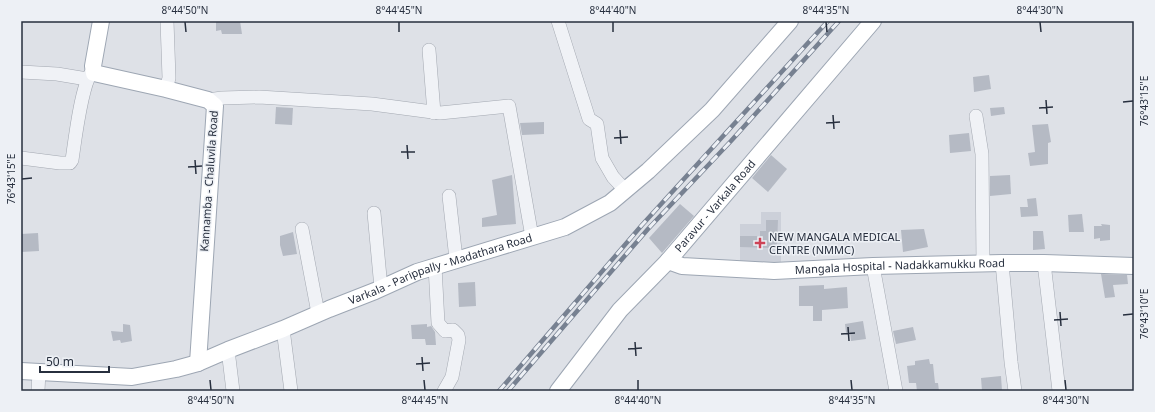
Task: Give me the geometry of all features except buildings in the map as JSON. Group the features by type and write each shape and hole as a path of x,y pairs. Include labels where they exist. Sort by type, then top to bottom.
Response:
{"main road":[{"path":"91,76 101,21"},
{"name":"Paravur - Varkala Road","path":"558,391 620,310 668,261 873,21"},
{"name":"Varkala - Parippally - Madathara Road","path":"21,371 132,377 176,369 198,363 283,329 417,272 565,227 610,203 648,171 712,110 784,24"},
{"name":"Kannamba - Chaluvila Road","path":"91,76 166,89 208,100 215,106 198,363"},
{"name":"Mangala Hospital - Nadakkamukku Road","path":"668,261 682,266 774,271 873,266 1002,263 1134,266"}],"street":[{"path":"166,89 169,78 167,21"},
{"path":"558,21 589,118 597,124 602,158 613,177 625,190"},
{"path":"429,50 434,113"},
{"path":"21,72 91,76 83,97 72,160 70,163 21,158"},
{"path":"208,100 259,97 372,104 434,113 509,106 532,237"},
{"path":"976,116 982,154 983,264"},
{"path":"449,196 456,259"},
{"path":"374,213 381,288"},
{"path":"302,229 318,313"},
{"path":"1002,263 1015,391"},
{"path":"1044,263 1060,391"},
{"path":"435,266 438,323 445,331 453,330 458,335 459,340 452,377 444,391"},
{"path":"873,266 896,391"},
{"path":"283,329 291,391"},
{"path":"228,350 233,391"},
{"path":"38,372 38,391"}],"shaded area":[{"name":"NEW MANGALA MEDICAL CENTRE (NMMC)","path":"761,212 781,212 781,262 740,262 740,224 761,224"}],"railway":[{"path":"499,391 642,225 828,21"},
{"path":"508,391 648,229 731,141 839,21"}],"place":[{"name":"NEW MANGALA MEDICAL CENTRE (NMMC)","path":"760,243"}]}
